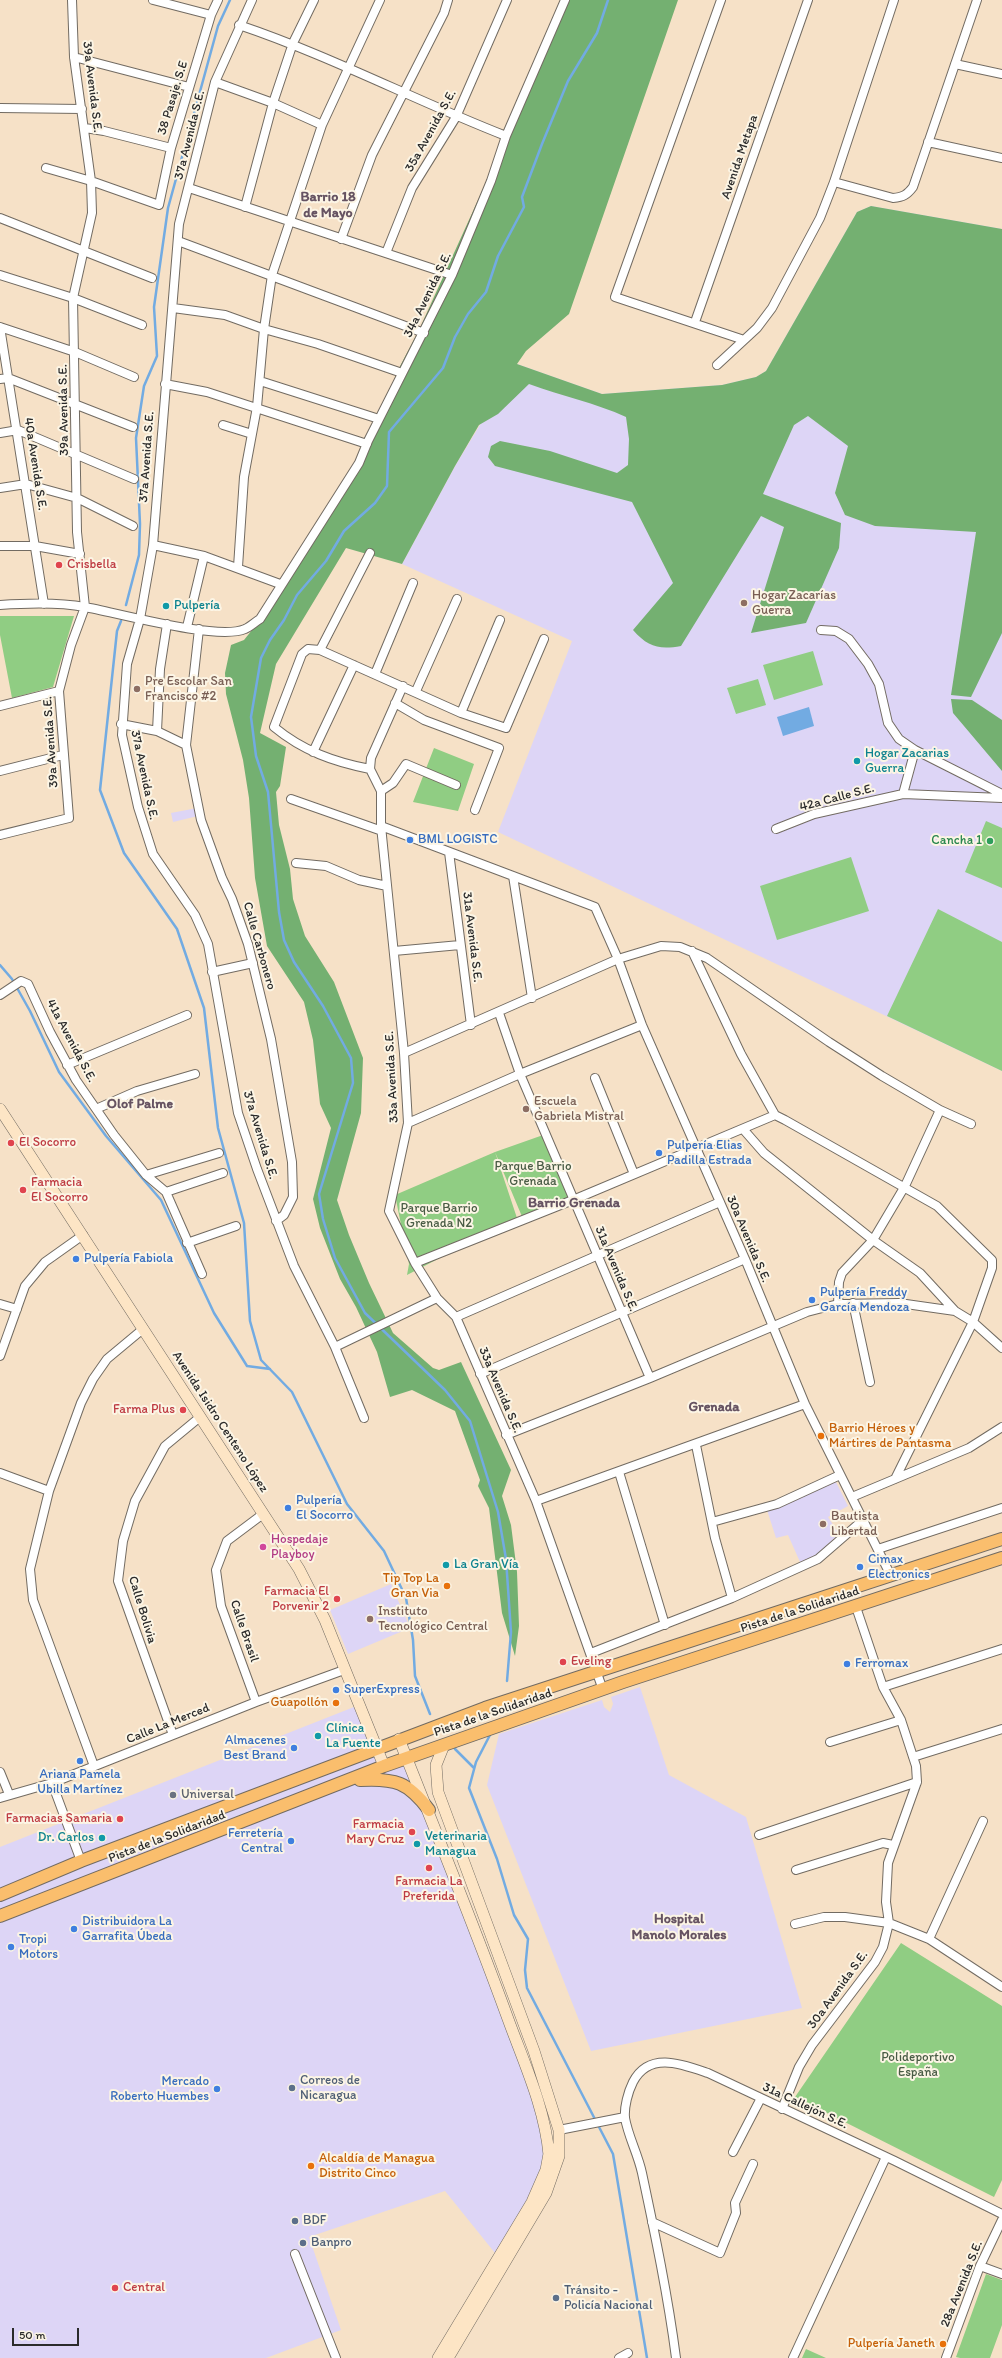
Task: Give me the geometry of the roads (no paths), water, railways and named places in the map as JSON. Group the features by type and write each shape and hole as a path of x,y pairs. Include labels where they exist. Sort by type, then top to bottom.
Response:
{"main road":[{"name":"Avenida Isidro Centeno López","path":"0,1109 299,1569 324,1620 384,1766"},
{"name":"Pista de la Solidaridad","path":"0,1895 81,1861 223,1809 398,1739 596,1671 1002,1539"},
{"name":"Pista de la Solidaridad","path":"0,1916 406,1758 603,1690 1002,1558"},
{"path":"398,1739 429,1810 504,2007 547,2133 549,2155"},
{"path":"444,1745 436,1765 438,1792 534,2051 559,2130 559,2156 546,2193 448,2358"},
{"path":"345,1781 378,1779 398,1782 414,1792 429,1810"},
{"path":"539,2107 559,2130"},
{"path":"438,2358 532,2202 546,2170 552,2139 559,2130"}],"street":[{"name":"39a Avenida S.E.","path":"0,835 69,818 59,691 71,645 85,607 78,532 73,298 82,251 92,213 92,181 74,57 72,0"},
{"path":"154,0 211,15"},
{"name":"38 Pasaje. S.E","path":"92,181 159,205 171,148 211,15 218,0"},
{"name":"37a Avenida S.E.","path":"252,0 239,25 215,82 179,224 153,545 140,619 127,664 122,735 148,844 195,915 208,944 238,1113 276,1221 294,1266 334,1347 364,1418"},
{"path":"245,207 272,103 293,43 314,0"},
{"path":"238,567 244,477 257,407 264,329 272,275 322,126 348,66 380,0"},
{"path":"341,239 372,155 404,94 448,0"},
{"name":"35a Avenida S.E.","path":"386,252 412,188 456,117 507,0"},
{"name":"34a Avenida S.E.","path":"0,605 44,604 85,607 118,615 225,633 245,629 260,619 280,584 359,464 367,444 402,373 424,333 452,275 491,181 506,136 565,0"},
{"path":"721,0 615,297 695,322 744,340"},
{"name":"Avenida Metapa","path":"695,322 808,0"},
{"path":"717,365 744,340 772,308 817,224 834,182 894,0"},
{"path":"834,182 893,198 901,198 908,194 913,187 977,0"},
{"path":"239,25 293,43 348,66 404,94 456,117 506,136"},
{"path":"74,57 189,87"},
{"path":"955,64 1002,74"},
{"path":"215,82 272,103 322,126"},
{"path":"0,108 82,109"},
{"path":"85,128 104,131 171,148"},
{"path":"928,142 1002,158"},
{"path":"46,168 92,181"},
{"path":"189,188 452,275"},
{"path":"0,218 152,278"},
{"path":"178,241 424,333"},
{"path":"0,274 73,298 142,325"},
{"path":"173,308 225,315 264,329 318,344 402,373"},
{"path":"0,327 74,352 134,377"},
{"name":"40a Avenida S.E.","path":"0,327 4,378 18,430 44,604"},
{"path":"4,378 76,403 133,427"},
{"path":"260,381 380,419"},
{"path":"165,384 207,392 367,444"},
{"path":"223,425 252,434"},
{"path":"0,433 18,430 76,457 134,479"},
{"path":"0,488 26,484 78,498 133,526"},
{"path":"153,545 204,556 238,567 280,584"},
{"path":"0,546 35,546 80,554"},
{"path":"320,650 370,553"},
{"path":"187,627 204,556"},
{"path":"375,674 413,583"},
{"path":"416,692 457,598"},
{"path":"461,713 500,620"},
{"path":"157,732 160,669 167,624"},
{"name":"Calle Carbonero","path":"199,629 186,745 201,820 222,878 232,899 253,964 271,1039 292,1162 293,1197 284,1215 276,1221"},
{"path":"821,630 836,631 849,639 868,664 879,684 888,722 899,739 915,750 1002,794"},
{"path":"403,686 375,746 370,769 338,763 292,742 274,727 302,654 308,649 320,650 354,664 403,686 461,713 506,728 544,639"},
{"path":"313,752 354,664"},
{"path":"0,706 59,691"},
{"path":"395,703 424,720 499,748 475,810"},
{"path":"122,724 157,732 186,745"},
{"path":"903,794 915,750"},
{"path":"0,771 63,755"},
{"path":"381,791 393,783 406,764 456,785"},
{"name":"33a Avenida S.E.","path":"370,769 381,791 382,829 404,1053 408,1122 389,1211 415,1263 437,1298 456,1317 536,1501 603,1690"},
{"name":"42a Calle S.E.","path":"776,829 814,814 903,794 1002,798"},
{"path":"292,799 449,852 513,876 532,998"},
{"name":"31a Avenida S.E.","path":"449,852 460,945 472,1025"},
{"path":"296,863 326,866 359,880 387,886"},
{"name":"30a Avenida S.E.","path":"513,876 595,907 618,959 642,1025 745,1260 772,1328 805,1404 891,1576"},
{"path":"394,950 460,945"},
{"path":"404,1053 472,1025 618,959 661,946 680,947 707,958 875,1072 940,1110 971,1124"},
{"path":"692,951 741,1054 775,1115 905,1186 946,1213 992,1260 992,1268 973,1322 895,1479"},
{"path":"212,972 253,964"},
{"name":"41a Avenida S.E.","path":"0,995 21,981 28,984 68,1064 96,1109 146,1174 166,1192 187,1243 202,1274"},
{"name":"31a Avenida S.E.","path":"499,1013 520,1074 650,1378"},
{"path":"68,1064 187,1015"},
{"path":"408,1122 520,1074 642,1025"},
{"path":"96,1109 137,1091 195,1074"},
{"path":"594,1078 634,1174"},
{"path":"838,1304 839,1282 842,1273 873,1240 905,1186 940,1110"},
{"path":"415,1263 573,1200 775,1115"},
{"path":"743,1129 764,1153 873,1240 920,1273 955,1311 973,1322 1002,1348"},
{"path":"146,1174 219,1153"},
{"path":"166,1192 223,1173"},
{"path":"456,1317 720,1202"},
{"path":"187,1243 236,1226"},
{"path":"0,1356 25,1286 45,1262 83,1235"},
{"path":"480,1374 745,1260"},
{"path":"334,1347 437,1298"},
{"path":"506,1435 650,1378 807,1312 838,1304 853,1303 899,1303 955,1311"},
{"path":"853,1303 870,1382"},
{"path":"0,1304 16,1309"},
{"path":"94,1766 33,1600 30,1569 49,1490 81,1403 93,1379 107,1359 143,1329"},
{"path":"536,1501 696,1445 805,1404"},
{"name":"Calle Bolivia","path":"173,1735 118,1581 123,1541 135,1501 165,1446 200,1417"},
{"path":"852,1496 969,1448 1002,1427"},
{"path":"696,1445 712,1522 732,1598"},
{"path":"619,1472 665,1625"},
{"path":"0,1473 49,1490"},
{"path":"712,1522 777,1504 840,1474"},
{"path":"878,1549 1002,1508"},
{"name":"Calle Brasil","path":"256,1702 221,1606 216,1570 227,1541 263,1514"},
{"path":"591,1653 732,1598 818,1559 863,1520"},
{"name":"30a Avenida S.E.","path":"782,2109 799,2067 812,2045 875,1962 883,1947 889,1923 886,1902 887,1880 893,1845 917,1782 913,1757 901,1720 883,1686 856,1607"},
{"path":"883,1686 1002,1649"},
{"name":"Calle La Merced","path":"0,1798 8,1794 52,1782 256,1702 344,1670"},
{"path":"830,1742 901,1720"},
{"path":"913,1757 1002,1729"},
{"path":"0,1772 8,1794"},
{"path":"52,1782 81,1861"},
{"path":"759,1835 917,1782"},
{"path":"929,1939 983,1821"},
{"path":"796,1870 883,1843 893,1845"},
{"path":"795,1924 824,1917 845,1917 889,1923 929,1939 1002,1987"},
{"name":"31a Callejón S.E.","path":"625,2117 626,2101 633,2082 642,2070 651,2064 679,2063 708,2073 886,2157 1002,2214"},
{"path":"733,2152 761,2098"},
{"path":"559,2130 604,2123 625,2117 641,2170 652,2222 676,2358"},
{"path":"793,2358 886,2157"},
{"path":"652,2222 720,2252 736,2213 735,2203 753,2164"},
{"name":"28a Avenida S.E.","path":"950,2357 980,2266 1002,2220"},
{"path":"295,2254 336,2358"},
{"path":"980,2266 1002,2274"},
{"path":"619,2358 628,2353"}],"water":[{"path":"809,707 814,726 783,736 777,717"}],"waterway":[{"path":"126,605 139,555 140,524 136,438 144,386 157,356 154,307 168,208 218,26 230,0"},
{"path":"507,1681 511,1632 506,1559 498,1512 470,1421 445,1390 365,1313 335,1258 323,1219 319,1194 353,1083 351,1058 323,1006 294,962 284,940 279,912 268,792 256,756 251,717 261,658 270,640 284,620 297,595 326,561 344,531 375,503 387,486 389,432 443,368 455,337 468,314 486,292 498,256 524,207 522,197 568,81 597,33 608,0"},
{"path":"121,621 117,631 100,790 124,853 177,929 204,1008 218,1128 244,1223 250,1321 261,1360 292,1392 347,1504 384,1551 406,1598 413,1640 415,1676 430,1714"},
{"path":"0,965 12,979 30,1011 59,1072 106,1136 161,1200 214,1313 247,1366 270,1369"},
{"path":"491,1733 476,1762 469,1788 497,1859 514,1915 528,1939 525,1970 527,1988 613,2154 647,2358"},
{"path":"455,1749 474,1768"}],"place":[{"name":"Crisbella","path":"59,565"},
{"name":"Hogar Zacarías Guerra","path":"744,603"},
{"name":"Pulpería","path":"166,606"},
{"name":"Pre Escolar San Francisco #2","path":"137,689"},
{"name":"Hogar Zacarias Guerra","path":"857,761"},
{"name":"BML LOGISTC","path":"410,840"},
{"name":"Cancha 1","path":"990,841"},
{"name":"Escuela Gabriela Mistral","path":"526,1109"},
{"name":"El Socorro","path":"11,1143"},
{"name":"Pulpería Elias Padilla Estrada","path":"659,1153"},
{"name":"Farmacia El Socorro","path":"23,1190"},
{"name":"Pulpería Fabiola","path":"76,1259"},
{"name":"Pulpería Freddy García Mendoza","path":"812,1300"},
{"name":"Farma Plus","path":"183,1410"},
{"name":"Barrio Héroes y Mártires de Pantasma","path":"821,1436"},
{"name":"Pulpería El Socorro","path":"288,1508"},
{"name":"Bautista Libertad","path":"823,1524"},
{"name":"Hospedaje Playboy","path":"263,1547"},
{"name":"La Gran Vía","path":"446,1565"},
{"name":"Cimax Electronics","path":"860,1567"},
{"name":"Tip Top La Gran Via","path":"447,1586"},
{"name":"Farmacia El Porvenir 2","path":"337,1599"},
{"name":"Instituto Tecnológico Central","path":"370,1619"},
{"name":"Eveling","path":"563,1662"},
{"name":"Ferromax","path":"847,1664"},
{"name":"SuperExpress","path":"336,1690"},
{"name":"Guapollón","path":"336,1703"},
{"name":"Clínica La Fuente","path":"318,1736"},
{"name":"Almacenes Best Brand","path":"294,1748"},
{"name":"Ariana Pamela Ubilla Martínez","path":"80,1761"},
{"name":"Universal","path":"173,1795"},
{"name":"Farmacias Samaria","path":"120,1819"},
{"name":"Farmacia Mary Cruz","path":"412,1832"},
{"name":"Dr. Carlos","path":"102,1838"},
{"name":"Ferretería Central","path":"291,1841"},
{"name":"Veterinaria Managua","path":"417,1844"},
{"name":"Farmacia La Preferida","path":"429,1868"},
{"name":"Distribuidora La Garrafita Úbeda","path":"74,1929"},
{"name":"Tropi Motors","path":"11,1947"},
{"name":"Correos de Nicaragua","path":"292,2088"},
{"name":"Mercado Roberto Huembes","path":"217,2089"},
{"name":"Alcaldía de Managua Distrito Cinco","path":"311,2166"},
{"name":"BDF","path":"295,2221"},
{"name":"Banpro","path":"303,2243"},
{"name":"Central","path":"115,2288"},
{"name":"Tránsito - Policía Nacional","path":"556,2298"},
{"name":"Pulpería Janeth","path":"943,2344"}],"district":[{"name":"Barrio 18 de Mayo","path":"328,206"},
{"name":"Olof Palme","path":"140,1104"},
{"name":"Barrio Grenada","path":"574,1203"},
{"name":"Grenada","path":"714,1407"},
{"name":"Hospital Manolo Morales","path":"679,1928"}],"park label":[{"name":"Parque Barrio Grenada","path":"533,1174"},
{"name":"Parque Barrio Grenada N2","path":"439,1216"},
{"name":"Polideportivo España","path":"918,2066"}]}
